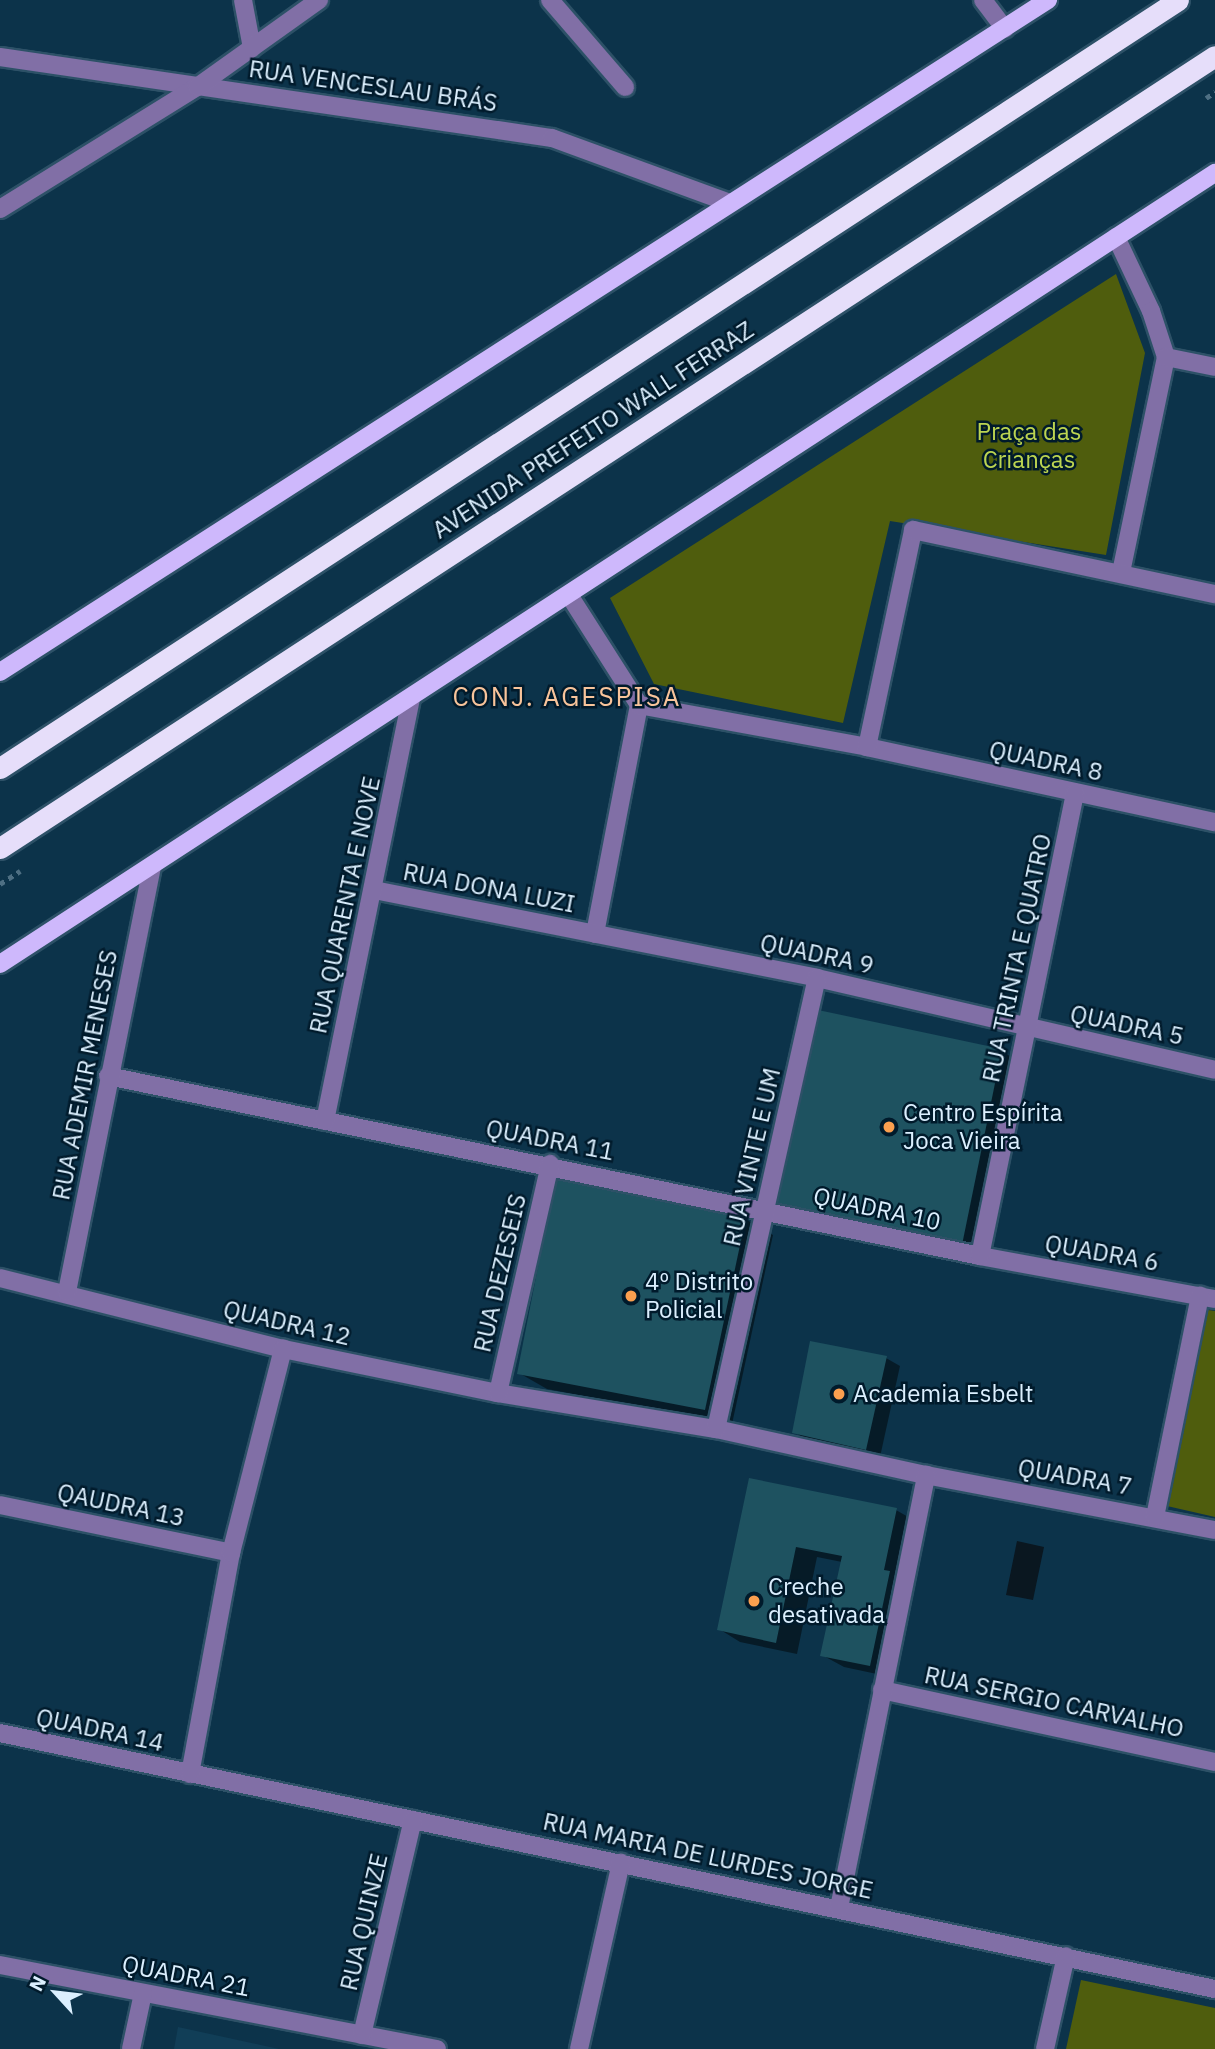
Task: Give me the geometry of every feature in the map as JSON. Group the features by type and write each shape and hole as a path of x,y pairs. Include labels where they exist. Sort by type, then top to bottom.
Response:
{"highway":[{"name":"AVENIDA PREFEITO WALL FERRAZ","path":"0,768 1178,0"},
{"name":"AVENIDA PREFEITO WALL FERRAZ","path":"0,848 1215,56"}],"main road":[{"path":"0,672 1048,0"},
{"path":"0,964 152,868 1215,173"}],"street":[{"path":"243,0 252,48"},
{"path":"0,209 197,86 319,0"},
{"path":"550,0 625,87"},
{"path":"983,0 1005,29"},
{"name":"RUA VENCESLAU BRÁS","path":"0,57 552,138 730,203"},
{"path":"1116,237 1151,312 1166,357 1121,572"},
{"path":"1166,357 1215,367"},
{"path":"867,747 913,530 1215,594"},
{"path":"569,595 639,705 595,934"},
{"name":"RUA QUARENTA E NOVE","path":"325,1121 411,699"},
{"name":"QUADRA 8","path":"639,705 867,747 1215,822"},
{"name":"RUA TRINTA E QUATRO","path":"979,1256 1075,793"},
{"name":"RUA ADEMIR MENESES","path":"67,1292 108,1076 152,868"},
{"name":"RUA DONA LUZI","path":"374,890 595,934"},
{"name":"QUADRA 9","path":"595,934 817,978 1028,1028"},
{"name":"RUA VINTE E UM","path":"716,1429 817,978"},
{"name":"QUADRA 5","path":"1028,1028 1215,1070"},
{"name":"QUADRA 11","path":"108,1076 550,1164 764,1211"},
{"name":"RUA DEZESEIS","path":"498,1393 550,1164"},
{"name":"QUADRA 10","path":"764,1211 979,1256"},
{"name":"QUADRA 6","path":"979,1256 1208,1298"},
{"name":"QUADRA 12","path":"0,1278 67,1292 283,1349 498,1393 716,1429"},
{"path":"1155,1517 1208,1298"},
{"path":"190,1774 231,1553 283,1349"},
{"path":"716,1429 926,1475 839,1908"},
{"name":"QUADRA 7","path":"926,1475 1215,1530"},
{"name":"QAUDRA 13","path":"0,1505 231,1553"},
{"name":"RUA SERGIO CARVALHO","path":"882,1690 1215,1762"},
{"name":"QUADRA 14","path":"0,1733 190,1774"},
{"name":"RUA MARIA DE LURDES JORGE","path":"190,1774 1215,1989"},
{"name":"RUA QUINZE","path":"362,2035 413,1820"},
{"path":"579,2049 621,1863"},
{"path":"1045,2049 1066,1956"},
{"name":"QUADRA 21","path":"0,1965 437,2049"},
{"path":"131,2049 143,1993"}],"shaded area":[{"path":"1017,1541 1044,1547 1033,1600 1006,1595"},
{"path":"178,2027 279,2049 174,2049"}],"green space":[{"name":"Praça das Crianças","path":"1116,274 1145,353 1106,555 890,521 843,723 654,684 610,598"},
{"path":"1208,1310 1215,1311 1215,1517 1167,1506"},
{"path":"1081,1980 1215,2008 1215,2049 1066,2049"}],"building":[{"name":"Centro Espírita Joca Vieira","path":"818,1010 1002,1049 962,1245 773,1206"},
{"name":"4º Distrito Policial","path":"556,1175 746,1217 705,1410 517,1374"},
{"name":"Academia Esbelt","path":"810,1341 887,1356 866,1450 792,1433"},
{"name":"Creche desativada","path":"749,1478 897,1508 884,1570 890,1571 870,1666 820,1656 842,1556 796,1547 776,1643 717,1630"}],"place":[{"name":"Centro Espírita Joca Vieira","path":"889,1127"},
{"name":"4º Distrito Policial","path":"631,1296"},
{"name":"Academia Esbelt","path":"839,1394"},
{"name":"Creche desativada","path":"754,1601"}],"district":[{"name":"CONJ. AGESPISA","path":"567,697"}]}
